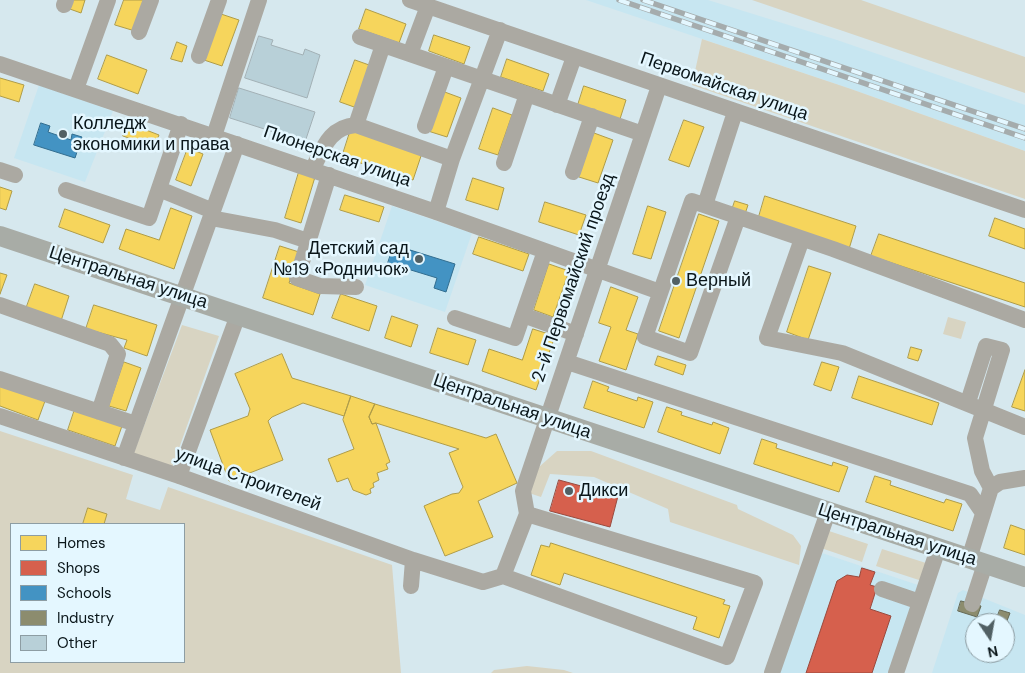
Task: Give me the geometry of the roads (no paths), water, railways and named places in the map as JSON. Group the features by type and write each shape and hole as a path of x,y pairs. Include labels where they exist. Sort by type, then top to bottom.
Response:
{"main road":[{"name":"Центральная улица","path":"0,236 1025,577"}],"street":[{"path":"76,89 108,0"},
{"path":"140,32 151,0"},
{"path":"199,56 218,0"},
{"name":"Первомайская улица","path":"410,0 1025,210"},
{"path":"214,136 255,1"},
{"path":"410,54 428,6"},
{"path":"436,212 452,159 500,30"},
{"path":"360,38 644,134"},
{"path":"356,126 383,45"},
{"path":"558,105 574,56"},
{"name":"Пионерская улица","path":"0,64 329,175 660,292"},
{"path":"425,126 446,66"},
{"name":"2-й Первомайский проезд","path":"503,576 527,514 523,491 659,86"},
{"path":"504,163 527,94"},
{"path":"705,205 735,112"},
{"path":"573,172 592,116"},
{"path":"66,190 149,218 181,124"},
{"path":"312,170 329,138 335,131 344,126 356,126 452,159"},
{"path":"124,458 238,144"},
{"path":"329,175 297,278 320,286 356,287"},
{"path":"159,189 212,215 275,230 308,241"},
{"path":"738,218 690,353 645,337 692,201 1025,320"},
{"path":"802,239 766,338 842,353 968,402 1025,427"},
{"path":"455,318 515,338 545,252"},
{"path":"0,305 110,344 118,354 99,412"},
{"path":"179,476 238,315"},
{"path":"523,315 576,334"},
{"path":"968,402 986,346 1002,350 975,438 982,471 991,488"},
{"path":"567,362 970,494 983,513"},
{"path":"0,379 136,424"},
{"name":"улица Строителей","path":"0,416 179,476 413,560 483,582 503,576"},
{"path":"972,604 983,513 991,488 1000,482 1025,478"},
{"path":"772,673 828,512"},
{"path":"503,576 727,657 754,583 527,514"},
{"path":"896,673 938,549"},
{"path":"411,586 413,560"},
{"path":"882,590 920,602"}],"railway":[{"path":"619,0 1025,138"},
{"path":"643,0 1025,129"}],"place":[{"name":"Колледж экономики и права","path":"63,134"},
{"name":"Детский сад №19 «Родничок»","path":"419,259"},
{"name":"Верный","path":"676,281"},
{"name":"Дикси","path":"569,491"}]}
